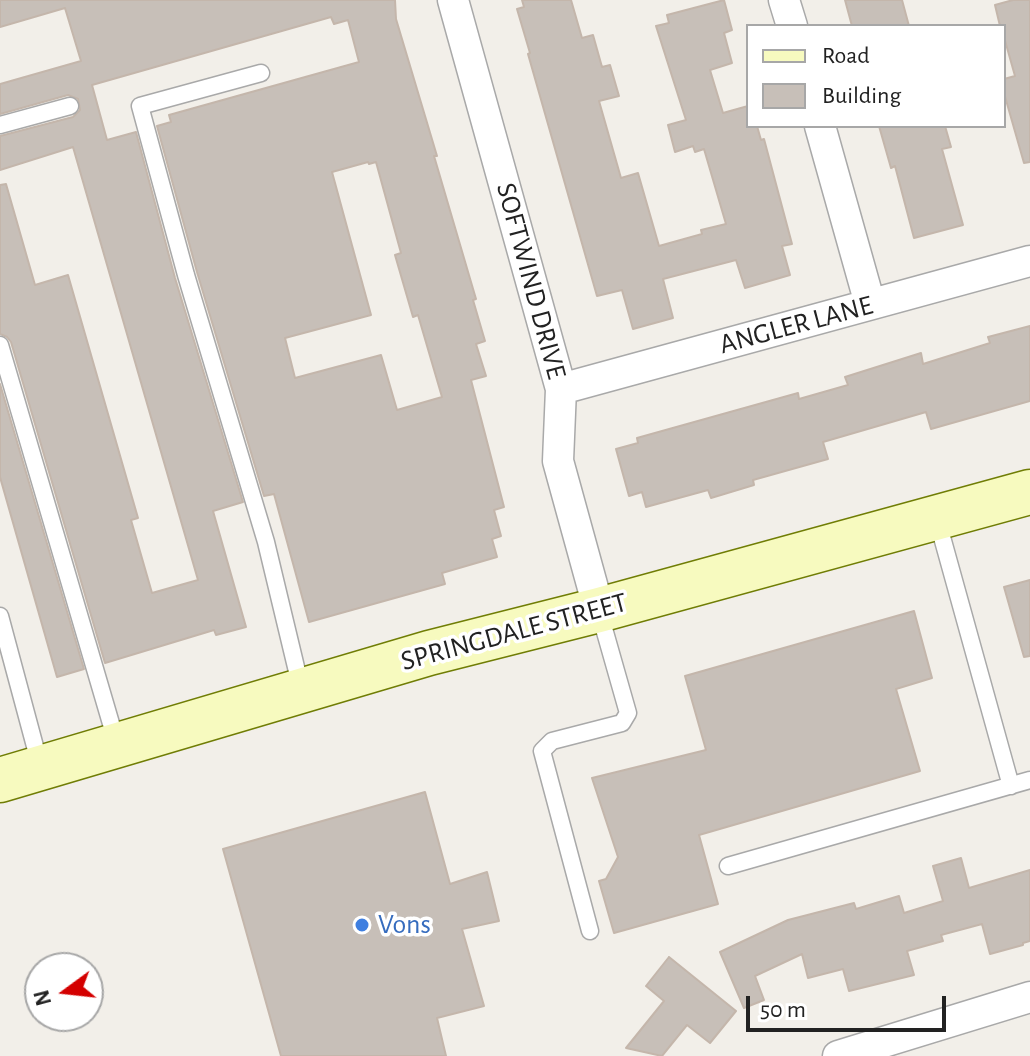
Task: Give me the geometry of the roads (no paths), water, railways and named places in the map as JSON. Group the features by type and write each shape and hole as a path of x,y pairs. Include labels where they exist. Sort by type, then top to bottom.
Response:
{"main road":[{"name":"SPRINGDALE STREET","path":"0,780 429,653 599,610 1030,492"}],"street":[{"name":"SOFTWIND DRIVE","path":"453,0 561,389 558,461 599,610"},
{"path":"784,0 791,24"},
{"path":"821,128 870,304"},
{"name":"ANGLER LANE","path":"561,389 1030,261"},
{"path":"838,1056 1030,997"}],"lane":[{"path":"261,73 140,106 186,275 266,542 302,691"},
{"path":"0,125 70,106"},
{"path":"0,345 117,745"},
{"path":"937,518 1011,786"},
{"path":"590,931 542,751 552,741 622,723 628,713 599,610"},
{"path":"0,616 41,767"},
{"path":"728,866 1030,780"}],"place":[{"name":"Vons","path":"362,925"}]}
